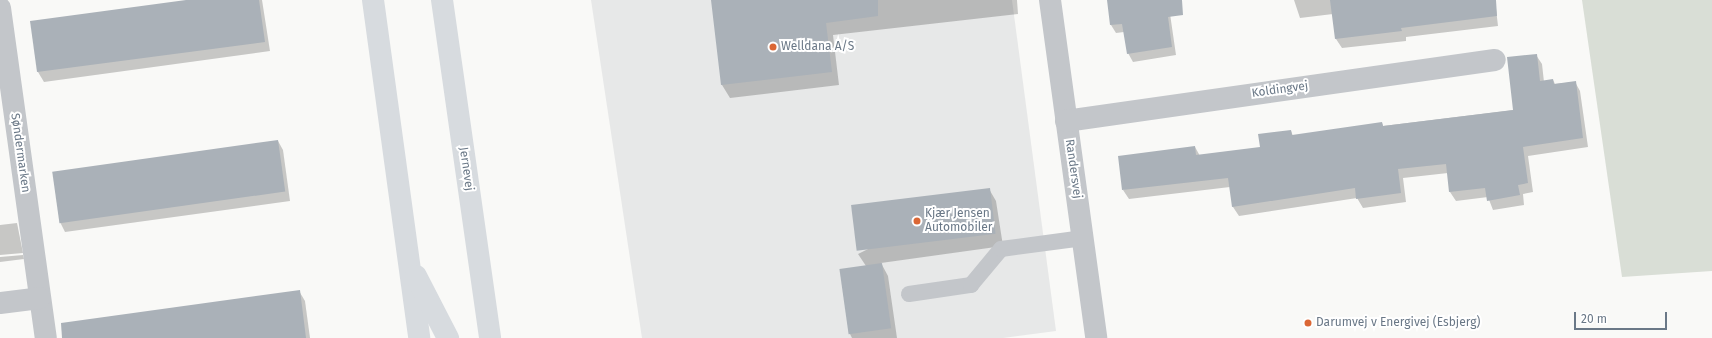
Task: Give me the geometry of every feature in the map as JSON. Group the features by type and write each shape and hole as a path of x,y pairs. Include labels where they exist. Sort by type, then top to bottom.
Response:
{"main road":[{"path":"373,0 419,338"},
{"name":"Jernevej","path":"442,0 490,338"},
{"path":"408,262 448,338"}],"street":[{"name":"Randersvej","path":"1050,0 1096,338"},
{"name":"Søndermarken","path":"0,8 46,338"},
{"name":"Koldingvej","path":"1066,121 1494,60"},
{"path":"0,304 40,298"}],"lane":[{"path":"909,294 971,285 1001,249 1083,238"}],"shaded area":[{"path":"591,0 1012,0 1056,331 1003,338 642,338"},
{"path":"1582,0 1712,0 1712,271 1622,277"}],"building":[{"path":"186,0 259,0 265,42 37,72 30,21"},
{"name":"Welldana A/S","path":"711,0 878,0 878,16 826,23 832,72 721,85"},
{"path":"1107,0 1182,0 1183,15 1168,17 1172,47 1127,54 1122,24 1110,25"},
{"path":"1330,0 1496,0 1497,16 1401,28 1402,31 1335,39"},
{"path":"1537,54 1540,81 1553,79 1554,84 1576,81 1583,138 1523,147 1528,183 1518,185 1520,195 1487,201 1485,188 1449,192 1446,164 1398,169 1401,193 1356,199 1355,188 1232,207 1228,178 1122,190 1118,156 1195,146 1196,155 1260,147 1258,134 1291,130 1292,135 1382,122 1383,126 1513,110 1507,57"},
{"path":"278,140 285,191 59,223 52,172"},
{"path":"990,188 996,234 857,251 851,205"},
{"path":"882,263 891,328 849,334 839,269"},
{"path":"300,290 306,338 62,338 61,323"}],"place":[{"name":"Welldana A/S","path":"773,47"},
{"name":"Kjær Jensen Automobiler","path":"917,221"},
{"name":"Darumvej v Energivej (Esbjerg)","path":"1308,323"}]}
